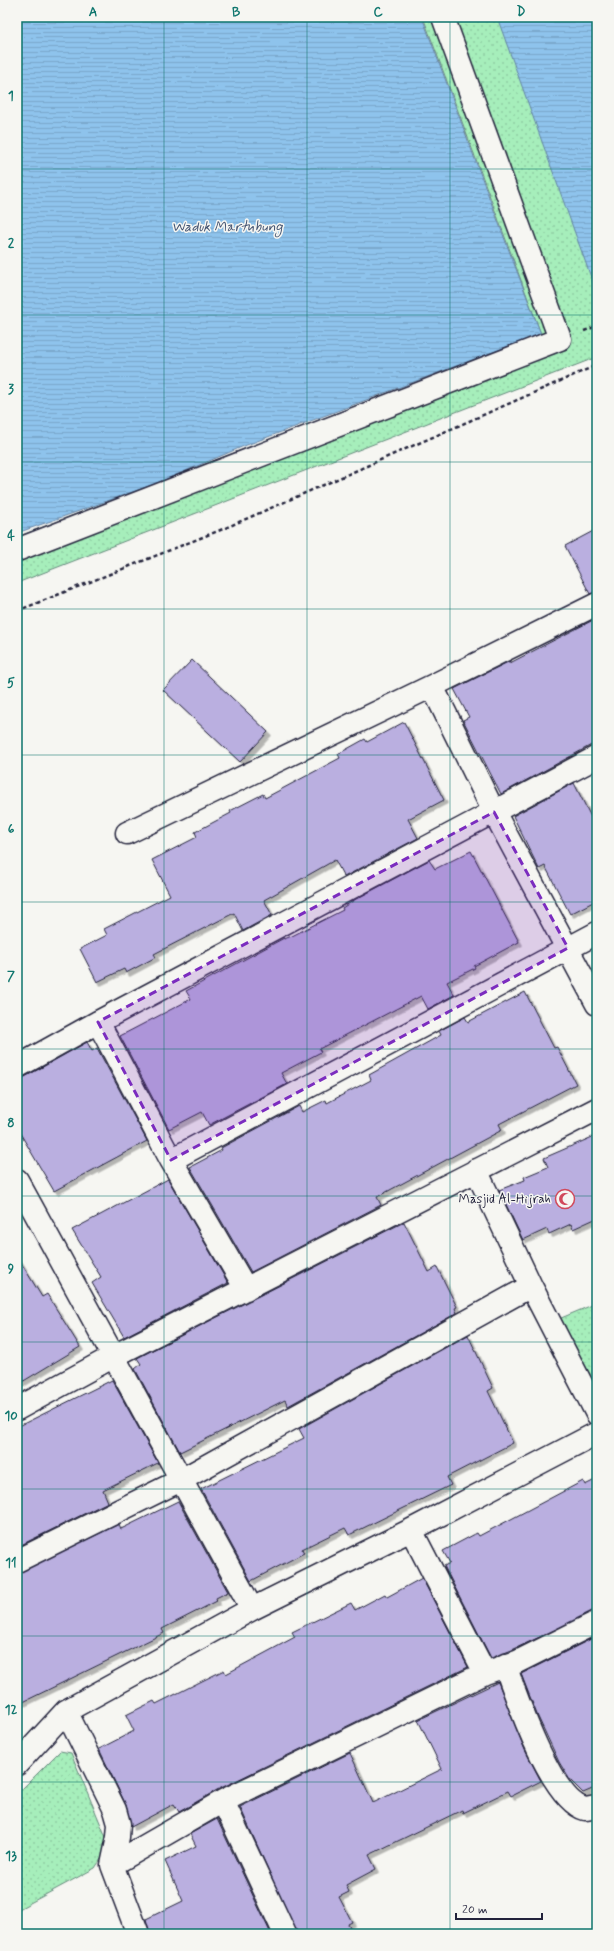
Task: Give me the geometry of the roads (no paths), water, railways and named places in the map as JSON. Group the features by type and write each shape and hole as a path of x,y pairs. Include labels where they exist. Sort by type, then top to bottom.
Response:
{"street":[{"path":"17,550 560,339 443,17"},
{"path":"127,833 432,686 597,604"},
{"path":"432,686 494,812 597,1004"},
{"path":"17,1067 98,1022 597,757"},
{"path":"171,1160 597,933"},
{"path":"98,1022 171,1160 246,1289"},
{"path":"17,1409 114,1356 597,1109"},
{"path":"476,1170 531,1286 597,1414"},
{"path":"17,1180 252,1609"},
{"path":"17,1561 181,1480 531,1286"},
{"path":"17,1764 66,1712 252,1609 411,1530 597,1433"},
{"path":"411,1530 485,1672"},
{"path":"112,1865 223,1802 485,1672 518,1662 597,1622"},
{"path":"504,1665 537,1748 554,1778 571,1800 585,1809 597,1807"},
{"path":"66,1712 115,1810 119,1824 118,1838 112,1865 138,1934"},
{"path":"223,1802 285,1934"}],"water":[{"name":"Waduk Martubung","path":"17,17 422,17 541,334 244,446 155,484 17,533"},
{"path":"497,17 597,17 597,294"}],"place":[{"name":"Masjid Al-Hijrah","path":"565,1199"}]}
